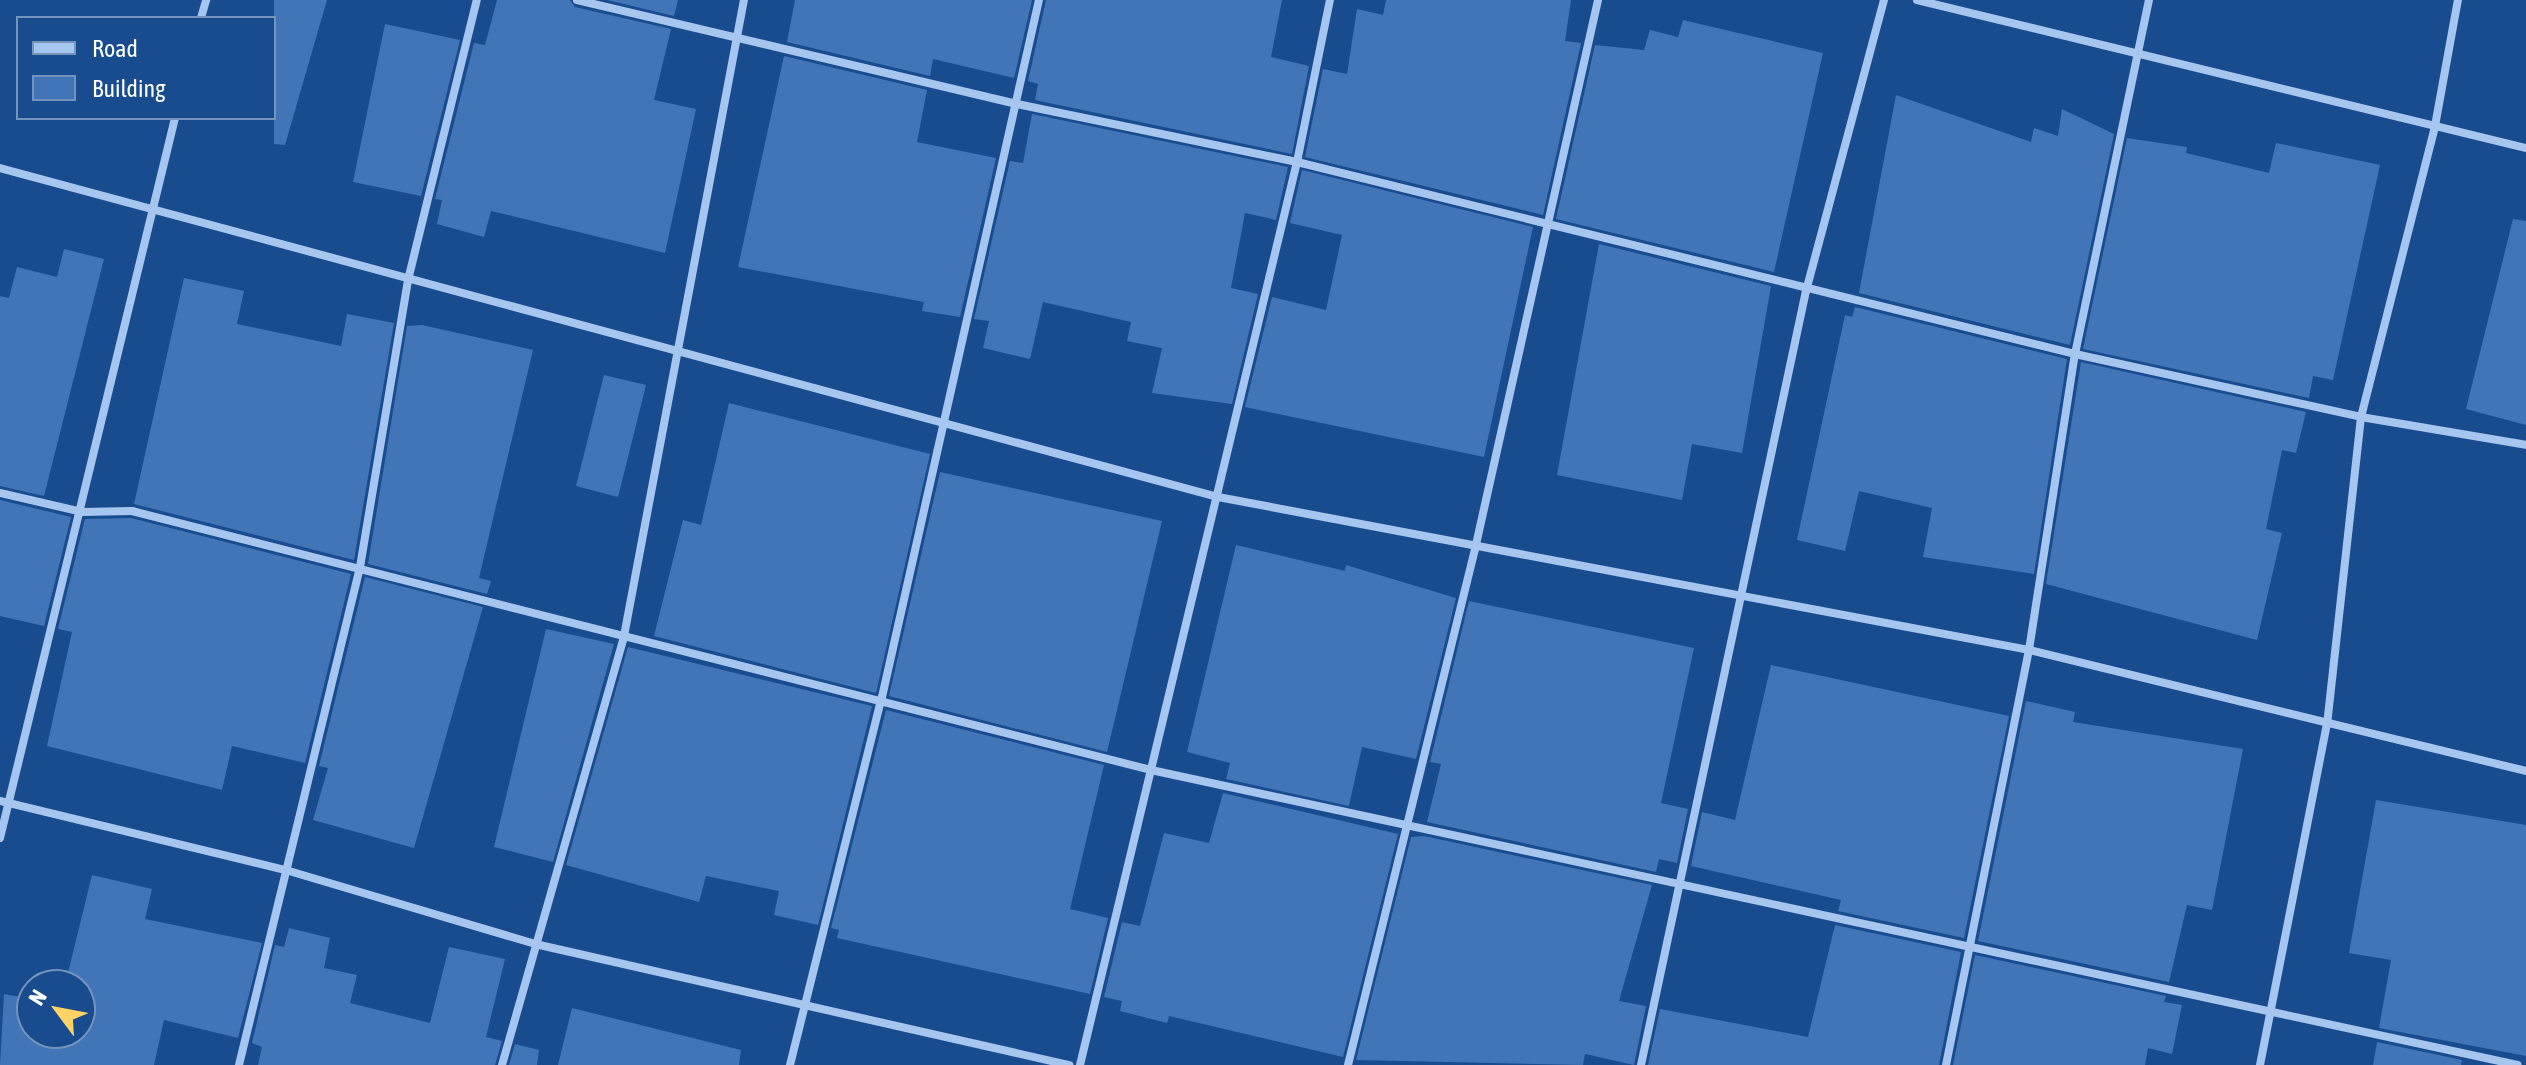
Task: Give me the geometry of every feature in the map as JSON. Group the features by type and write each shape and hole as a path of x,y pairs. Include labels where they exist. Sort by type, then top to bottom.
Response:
{"street":[{"path":"239,1065 289,871 360,567 408,280 477,0"},
{"path":"577,0 1017,104 1297,162 1550,229 2075,354 2361,417 2526,445"},
{"path":"502,1065 624,636 744,0"},
{"path":"790,1065 882,697 1039,0"},
{"path":"1080,1065 1297,162 1330,0"},
{"path":"1348,1065 1475,549 1550,229 1598,0"},
{"path":"1641,1065 1806,291 1884,0"},
{"path":"1917,0 2137,49 2526,148"},
{"path":"1946,1065 2029,650 2075,354 2149,0"},
{"path":"2260,1065 2327,725 2361,417 2435,126 2458,0"},
{"path":"0,838 4,802 82,512 174,120"},
{"path":"0,168 153,205 408,280 679,349 1218,497 1475,549 2029,650 2526,771"},
{"path":"0,493 82,512 132,511 624,636 882,697 1151,770 1405,827 1682,884 1971,952 2272,1011 2518,1065"},
{"path":"4,802 289,871 535,944 802,1009 1069,1065"}],"building":[{"path":"274,0 327,0 285,145 274,144"},
{"path":"497,0 570,0 575,7 671,29 654,100 696,109 665,253 491,211 484,237 437,224 442,200 435,199 474,43 485,45"},
{"path":"607,0 678,0 674,16"},
{"path":"795,0 1032,0 1014,78 933,59 930,76 787,42"},
{"path":"1046,0 1282,0 1271,57 1309,66 1292,154 1035,100 1038,84 1028,81"},
{"path":"1386,0 1571,0 1565,41 1581,43 1543,215 1305,157 1323,69 1347,74 1357,9 1383,15"},
{"path":"1683,20 1823,53 1774,272 1556,219 1595,45 1644,50 1650,30 1678,37"},
{"path":"385,24 460,40 421,196 353,182"},
{"path":"784,56 927,90 917,142 996,158 960,317 922,311 924,302 738,267"},
{"path":"1896,95 2031,142 2034,128 2058,136 2062,109 2114,134 2070,345 1859,293"},
{"path":"1032,114 1288,167 1276,220 1245,213 1231,288 1258,294 1232,404 1152,393 1162,348 1127,341 1131,322 1043,302 1030,359 983,348 989,321 974,319 1010,161 1023,163"},
{"path":"2127,138 2187,147 2186,153 2269,173 2276,143 2380,165 2333,380 2313,376 2309,398 2083,349"},
{"path":"1302,170 1533,227 1484,457 1245,407 1272,297 1326,310 1342,235 1290,223"},
{"path":"2513,219 2526,221 2526,425 2466,409"},
{"path":"1599,244 1771,286 1742,453 1692,444 1682,500 1557,475"},
{"path":"64,249 104,259 44,496 0,486 0,296 9,298 17,267 57,277"},
{"path":"184,278 244,291 237,324 341,346 347,314 394,323 354,560 134,504"},
{"path":"1855,307 2067,359 2034,574 1923,557 1932,508 1859,491 1845,551 1797,540 1845,315 1852,317"},
{"path":"422,325 533,350 479,578 491,581 487,594 368,564 407,326"},
{"path":"2081,362 2306,412 2296,453 2282,450 2266,529 2282,533 2257,640 2046,584"},
{"path":"604,375 646,385 618,497 576,486"},
{"path":"729,403 930,454 876,693 654,636 683,520 701,525"},
{"path":"940,472 1162,521 1107,752 889,696"},
{"path":"0,500 71,517 44,626 0,616"},
{"path":"131,518 351,574 305,763 232,746 222,790 47,746 72,632 58,629 85,519"},
{"path":"1236,545 1345,571 1346,565 1456,598 1416,759 1362,747 1349,806 1226,779 1230,763 1187,752"},
{"path":"365,577 483,607 414,848 313,820 328,768 319,766"},
{"path":"1469,601 1694,648 1661,803 1688,809 1677,863 1659,859 1656,872 1427,822 1441,764 1430,762"},
{"path":"546,629 614,644 553,862 494,847"},
{"path":"628,647 872,706 818,925 774,915 779,891 706,876 699,902 566,865"},
{"path":"1771,665 2009,716 1964,938 1838,911 1841,900 1691,866 1702,812 1735,820"},
{"path":"2026,701 2075,712 2073,722 2243,749 2212,910 2187,905 2169,982 1978,941"},
{"path":"886,710 1104,765 1070,909 1108,918 1090,994 837,938 839,930 831,928"},
{"path":"1223,793 1398,834 1343,1057 1169,1016 1167,1023 1120,1011 1122,1001 1104,997 1122,922 1140,926 1164,833 1209,843"},
{"path":"2376,800 2526,825 2526,1056 2379,1028 2391,960 2349,953"},
{"path":"1424,836 1652,885 1619,1001 1646,1006 1634,1065 1585,1054 1583,1065 1356,1060 1411,837"},
{"path":"92,875 152,889 145,919 262,943 238,1038 164,1020 154,1065 0,1065 4,994 16,996 16,1049 96,1049 96,969 69,969"},
{"path":"1835,925 1961,952 1939,1065 1648,1065 1660,1009 1808,1037"},
{"path":"289,928 330,938 324,968 357,975 350,1003 430,1023 449,947 505,959 486,1037 502,1041 495,1065 258,1065 262,1047 252,1043 275,945 284,947"},
{"path":"1975,955 2166,996 2164,1002 2182,1005 2172,1054 2148,1048 2145,1065 1953,1065"},
{"path":"572,1008 741,1050 739,1065 558,1065"},
{"path":"2377,1042 2462,1060 2461,1065 2373,1065"},
{"path":"515,1044 539,1050 537,1065 509,1065"}]}
